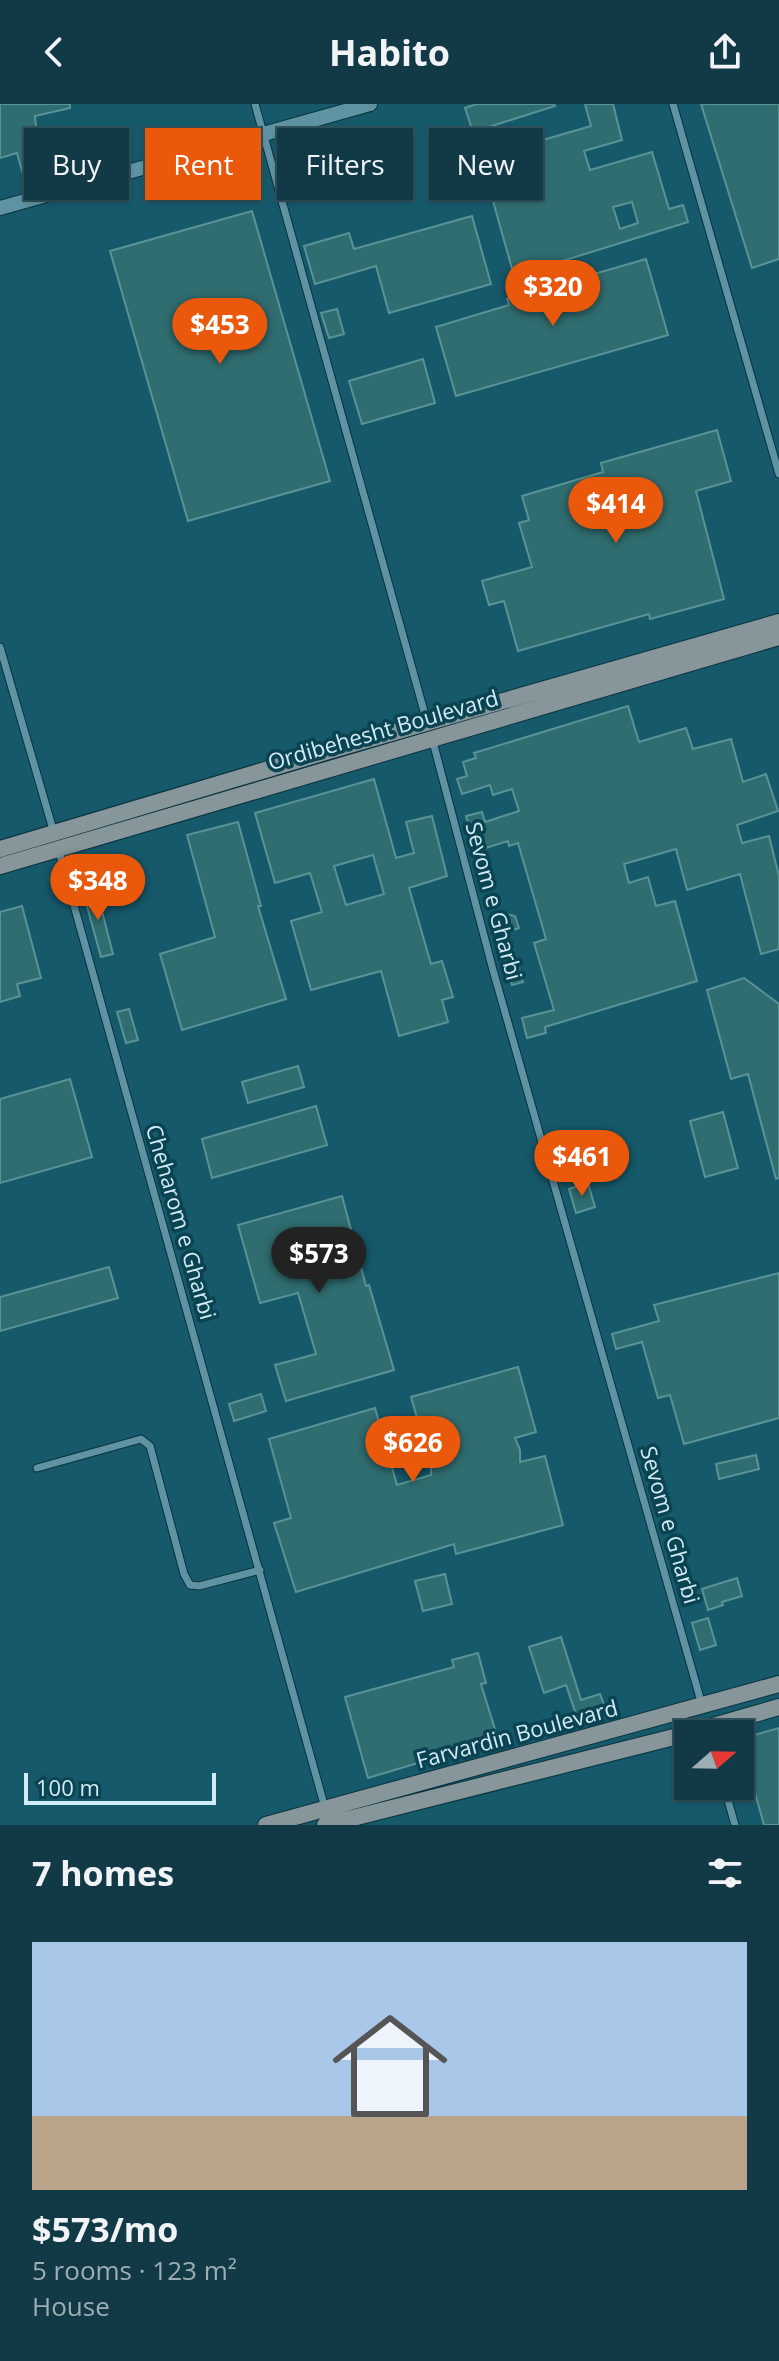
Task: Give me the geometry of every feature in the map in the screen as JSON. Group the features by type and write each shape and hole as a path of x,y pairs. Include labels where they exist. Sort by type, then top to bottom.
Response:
{"street":[{"path":"0,208 370,104"},
{"name":"Ordibehesht Boulevard","path":"0,849 53,831 779,622"},
{"name":"Ordibehesht Boulevard","path":"0,866 779,637"},
{"name":"Farvardin Boulevard","path":"266,1825 321,1820 779,1684"},
{"path":"733,1698 721,1704 718,1713 739,1719"},
{"path":"702,1707 706,1720"},
{"name":"Farvardin Boulevard","path":"739,1719 779,1707"},
{"path":"678,1714 692,1715 695,1720"},
{"name":"Farvardin Boulevard","path":"366,1805 674,1737"}],"lane":[{"name":"Sevom e Gharbi","path":"255,104 428,724 493,970 702,1707"},
{"path":"673,104 779,474"},
{"name":"Cheharom e Gharbi","path":"0,647 260,1570 321,1820"},
{"path":"37,1468 141,1439 150,1446 184,1574 190,1585 199,1586 260,1570"},
{"path":"728,1800 735,1825"}],"shaded area":[{"path":"0,104 779,104 779,1825 0,1825"}],"building":[{"path":"0,104 70,104 70,108 35,116 36,128 24,128 24,178 17,153 0,158"},
{"path":"477,104 555,106 486,128 472,128 465,108"},
{"path":"585,104 613,104 622,140 584,151 590,170 652,152 669,209 683,205 688,222 514,276 493,200 543,200 543,140 591,126","holes":["632,202 638,223 620,229 613,207"]},
{"path":"701,104 779,104 779,259 752,268"},
{"path":"252,211 330,481 188,521 110,251"},
{"path":"472,216 491,284 389,313 376,266 315,284 304,246 349,233 354,249"},
{"path":"646,259 668,335 456,396 436,327 509,305 507,299"},
{"path":"337,309 344,334 329,338 321,313"},
{"path":"423,359 435,403 362,424 349,381"},
{"path":"717,430 731,481 696,491 724,599 650,619 649,614 518,651 504,601 489,605 482,581 532,567 519,523 529,520 522,496 603,472 601,463"},
{"path":"628,706 639,742 686,728 693,749 731,739 743,782 766,774 778,811 737,825 742,843 769,836 779,876 779,949 761,954 740,874 687,890 676,849 624,864 629,883 648,877 656,906 675,901 697,981 545,1027 546,1033 527,1038 522,1018 554,1010 534,943 546,939 518,843 509,846 508,841 476,851 466,816 482,812 485,822 519,811 512,789 493,795 490,785 462,794 457,779 467,776 463,762 476,758 474,753"},
{"path":"374,779 396,858 414,853 406,822 432,816 447,876 409,888 431,964 442,961 453,997 442,1000 448,1022 399,1036 381,971 311,990 291,921 322,912 310,873 275,883 255,813","holes":["373,855 384,894 346,905 334,866"]},
{"path":"238,822 261,906 258,906 286,999 182,1030 160,954 215,937 187,835"},
{"path":"96,888 113,954 101,957 83,892"},
{"path":"22,906 41,978 17,984 20,996 0,1002 0,912"},
{"path":"495,915 515,916 519,928 501,934"},
{"path":"511,943 523,982 512,985 500,946"},
{"path":"744,978 779,1004 779,1178 776,1179 748,1074 731,1079 707,990"},
{"path":"129,1009 138,1040 126,1043 117,1012"},
{"path":"298,1066 304,1087 248,1103 242,1082"},
{"path":"70,1079 92,1157 0,1183 0,1099"},
{"path":"316,1106 327,1145 212,1178 202,1139"},
{"path":"723,1112 738,1168 705,1177 690,1121"},
{"path":"588,1183 595,1207 576,1213 569,1189"},
{"path":"342,1196 366,1286 369,1285 394,1370 286,1401 275,1365 316,1354 298,1293 260,1303 238,1225"},
{"path":"109,1267 118,1298 0,1331 0,1297"},
{"path":"779,1273 779,1418 684,1444 670,1395 658,1398 642,1342 616,1349 612,1334 659,1321 654,1305"},
{"path":"518,1367 536,1432 515,1438 520,1450 520,1462 545,1456 563,1525 456,1554 454,1544 296,1592 274,1523 291,1518 269,1439 375,1408 397,1485 431,1475 411,1397"},
{"path":"261,1394 266,1411 234,1421 229,1404"},
{"path":"756,1455 759,1469 719,1479 716,1464"},
{"path":"445,1574 452,1604 423,1611 415,1581"},
{"path":"737,1578 742,1596 708,1610 702,1589"},
{"path":"708,1618 716,1645 700,1650 692,1623"},
{"path":"561,1637 581,1700 600,1694 608,1716 580,1726 566,1685 544,1693 529,1647"},
{"path":"478,1653 486,1683 481,1684 498,1739 368,1778 345,1697 454,1667 452,1660"},
{"path":"779,1728 779,1825 764,1825 754,1789 754,1735"}]}
